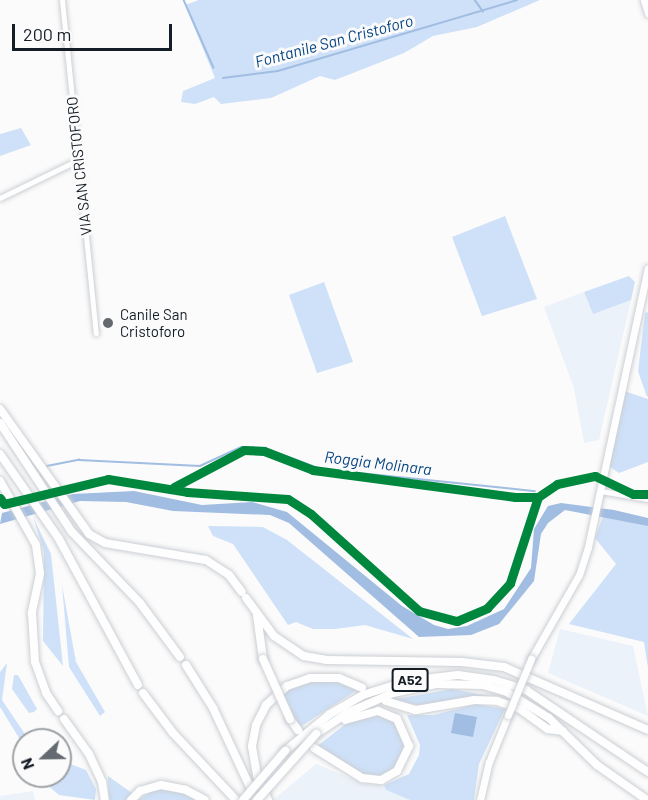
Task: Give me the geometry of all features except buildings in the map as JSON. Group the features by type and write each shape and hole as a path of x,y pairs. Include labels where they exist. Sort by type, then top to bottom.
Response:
{"highway":[{"path":"0,409 45,482 72,532 140,603 183,661 213,708 257,800"},
{"path":"0,423 45,482 81,525 97,539 206,560 229,574 274,636 307,657 492,665 560,688 648,730"},
{"path":"0,454 59,539 141,689 173,733 236,800"},
{"path":"0,481 36,544 40,574 32,613 35,662 46,693 58,711"},
{"path":"257,614 263,659 290,719 298,730"},
{"name":"A52","path":"246,800 285,751 330,714 363,695 417,679 458,675 494,680 525,690 648,772"},
{"path":"268,800 257,775 252,746 256,725 266,705 288,686 310,678 339,678 362,688"},
{"name":"A52","path":"257,800 320,734 377,698 447,683 471,683 507,692 566,732 597,765 647,800"},
{"path":"386,701 406,709 427,710 474,700 497,701 520,708 548,729 566,732"},
{"path":"314,748 337,766 372,780 397,771 408,755 403,727 389,714 378,711 350,717 320,734"},
{"path":"64,719 89,754 102,782 105,800"},
{"path":"100,800 102,782"},
{"path":"131,800 140,791 161,785 186,790 205,800"}],"main road":[{"path":"644,0 648,13"},
{"path":"480,800 489,762 531,659 546,628 579,575 594,520 648,268"}],"street":[{"name":"VIA SAN CRISTOFORO","path":"62,0 96,333"},
{"path":"2,195 78,160"},
{"path":"600,490 648,499"}],"shaded area":[{"path":"199,0 540,0 477,27 433,36 404,53 335,80 320,76 271,98 221,104 214,97 195,104 181,102 183,91 215,78 185,5"},
{"path":"21,128 31,145 0,156 0,134"},
{"path":"505,216 537,299 482,316 452,237"},
{"path":"629,276 635,282 631,300 593,314 584,292"},
{"path":"324,282 353,362 317,373 289,295"},
{"path":"584,292 593,314 631,300 599,440 584,443 574,388 544,307"},
{"path":"648,312 647,397 638,371 645,313"},
{"path":"624,391 648,399 648,462 619,473 606,464"},
{"path":"134,491 202,505 252,502 287,512 402,606 434,625 448,629 467,626 504,609 531,568 534,529 548,506 561,503 614,510 648,518 648,526 565,510 548,523 541,534 534,581 499,624 471,635 419,637 289,523 270,515 173,511 126,502 80,501 0,524 2,513 73,494"},
{"path":"605,511 648,522 648,668 644,642 569,624 616,564 595,538"},
{"path":"33,517 51,554 63,666 43,641 44,552"},
{"path":"208,526 263,527 287,540 413,639 365,625 313,629 296,622 288,625 233,544 213,536"},
{"path":"62,585 76,662 105,712 100,716 69,667"},
{"path":"560,629 633,646 648,716 548,673"},
{"path":"7,663 2,700 21,728 13,728 0,707 0,672"},
{"path":"14,675 18,675 37,709 34,712 29,713 12,689"},
{"path":"339,681 357,690 300,727 280,693 302,682"},
{"path":"452,689 510,700 478,696 423,706 391,700"},
{"path":"476,704 505,709 479,764 474,800 410,800 386,790 384,785 409,774 419,755 420,745 407,715 434,715"},
{"path":"455,713 477,717 473,737 451,733"},
{"path":"378,714 397,724 405,743 400,764 384,777 366,778 316,747 347,723"},
{"path":"316,764 364,784 384,785 386,790 410,800 273,800"},
{"path":"72,765 86,770 96,789 95,800 59,795 51,788 72,788"},
{"path":"108,776 132,793 126,800 109,800"},
{"path":"154,790 175,790 196,800 138,800"},
{"path":"33,791 35,800 0,800 0,796"}],"waterway":[{"name":"Fontanile San Cristoforo","path":"184,0 214,68"},
{"path":"475,0 483,11"},
{"name":"Fontanile San Cristoforo","path":"223,78 278,71 517,0"},
{"name":"Roggia Molinara","path":"47,466 79,460 200,466 241,447 265,448 321,469 535,491"}],"cycle path":[{"path":"174,487 244,450 264,451 313,470 515,497 538,497 557,484 595,476 633,494 648,494"},
{"path":"0,498 4,504 108,479 187,492 288,499 311,514 419,611 457,621 487,608 510,583 538,497"}],"place":[{"name":"Canile San Cristoforo","path":"108,323"}]}
